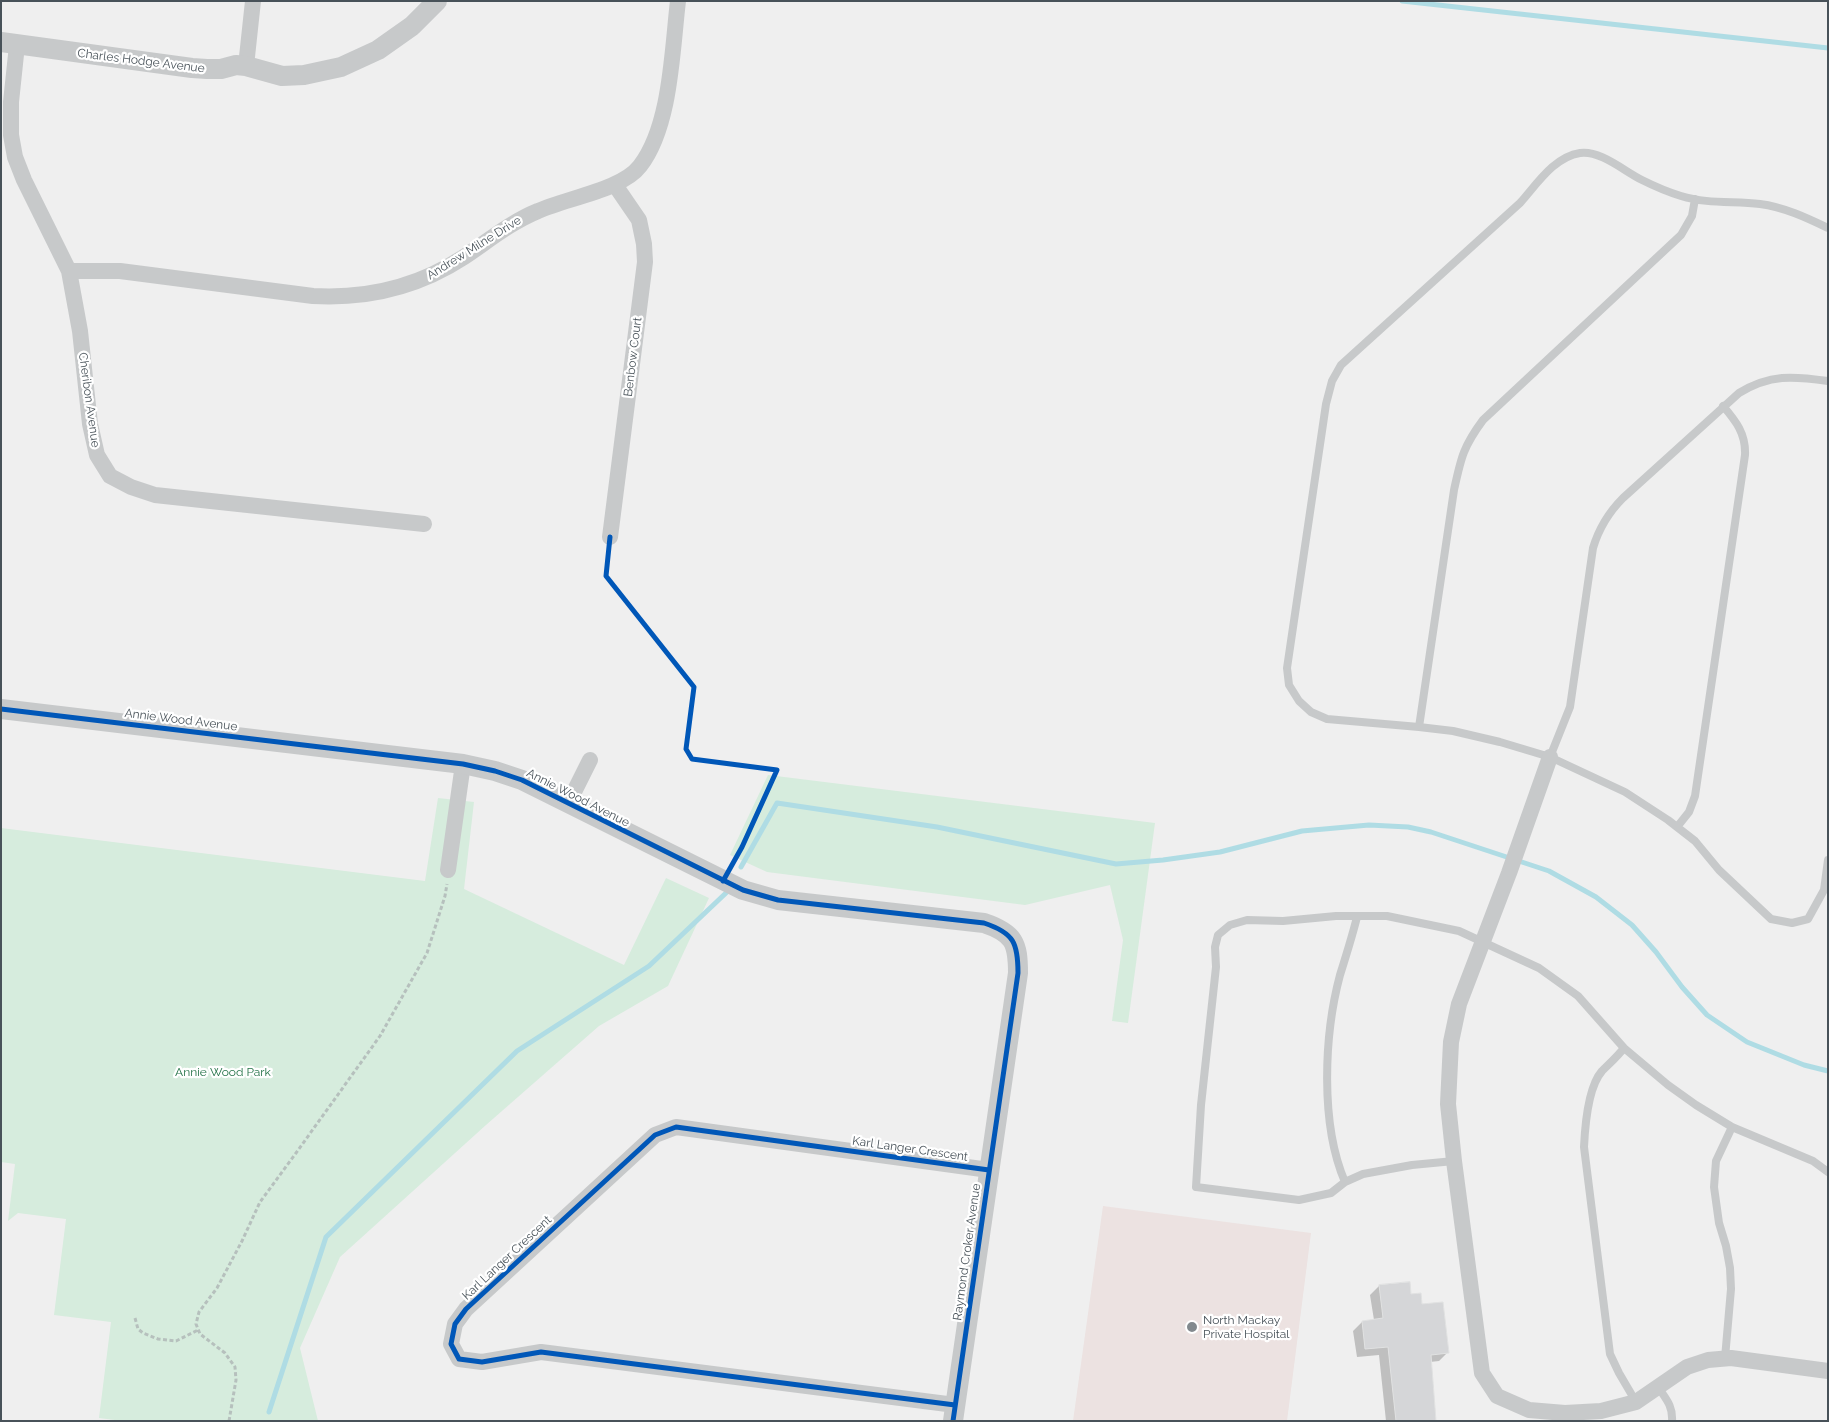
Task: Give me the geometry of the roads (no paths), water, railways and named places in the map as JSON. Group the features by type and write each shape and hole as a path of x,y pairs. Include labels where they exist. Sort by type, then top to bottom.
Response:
{"street":[{"path":"246,66 253,1"},
{"name":"Charles Hodge Avenue","path":"9,44 192,68 208,69 236,65 282,76 304,75 341,67 378,50 412,26 437,1"},
{"name":"Andrew Milne Drive","path":"69,271 120,271 341,298 397,289 433,276 520,218 566,200 615,185 640,167 656,137 663,114 678,1"},
{"name":"Cheribon Avenue","path":"9,44 10,135 15,157 24,180 69,271 80,331 90,424 97,455 110,476 131,487 155,496 424,524"},
{"name":"Benbow Court","path":"610,537 646,262 639,220 615,185"},
{"name":"Annie Wood Avenue","path":"1,709 463,764 495,771 522,780 743,890 778,900 984,923 1000,928 1011,938"},
{"path":"1550,757 1510,873 1459,1004 1451,1042 1448,1104 1482,1373 1497,1396 1529,1410 1565,1413 1601,1411 1636,1402 1682,1370 1708,1360 1725,1358 1828,1372"},
{"path":"568,804 590,760"},
{"path":"448,870 463,764"},
{"name":"Raymond Croker Avenue","path":"954,1413 1018,973 1018,954 1011,938"},
{"name":"Karl Langer Crescent","path":"954,1413 541,1352 482,1362 459,1359 451,1344 455,1324 466,1309 655,1135 676,1127 989,1170"}],"lane":[{"path":"1828,228 1801,215 1762,204 1708,202 1681,196 1644,181 1602,156 1582,153 1564,158 1546,173 1520,203 1341,365 1332,381 1326,404 1287,668 1289,685 1299,701 1311,712 1327,719 1453,731 1500,742 1550,757 1625,792 1695,841 1719,870 1771,919 1792,923 1808,919 1824,890 1828,860"},
{"path":"1419,727 1454,490 1461,456 1469,438 1484,420 1681,235 1692,216 1695,199"},
{"path":"1550,757 1570,707 1593,548 1600,528 1609,513 1623,498 1746,388 1768,379 1787,376 1828,381"},
{"path":"1677,827 1689,812 1695,796 1745,455 1745,441 1741,428 1724,406"},
{"path":"1454,1161 1363,1174 1346,1182 1331,1193 1299,1200 1196,1187 1201,1105 1216,967 1215,947 1218,935 1230,925 1248,920 1282,921 1336,916 1387,916 1459,931 1539,968 1578,996 1624,1048 1668,1085 1732,1127 1813,1161 1828,1172"},
{"path":"1346,1182 1339,1166 1336,1152 1326,1080 1340,976 1357,917"},
{"path":"1624,1048 1615,1060 1601,1072 1590,1098 1585,1124 1584,1147 1610,1354 1636,1402"},
{"path":"1725,1358 1731,1289 1730,1268 1719,1224 1714,1187 1716,1161 1732,1127"},
{"path":"1658,1387 1672,1408 1672,1421"}],"waterway":[{"path":"1402,1 1828,48"},
{"path":"741,867 777,803 937,827 1116,864 1220,852 1302,831 1369,825 1408,827 1431,832 1549,871 1596,897 1632,925 1707,1015 1747,1042 1804,1065 1828,1071"},
{"path":"269,1412 326,1237 517,1051 649,966 727,892"}],"place":[{"name":"North Mackay Private Hospital","path":"1192,1327"}],"park label":[{"name":"Annie Wood Park","path":"223,1072"}]}
